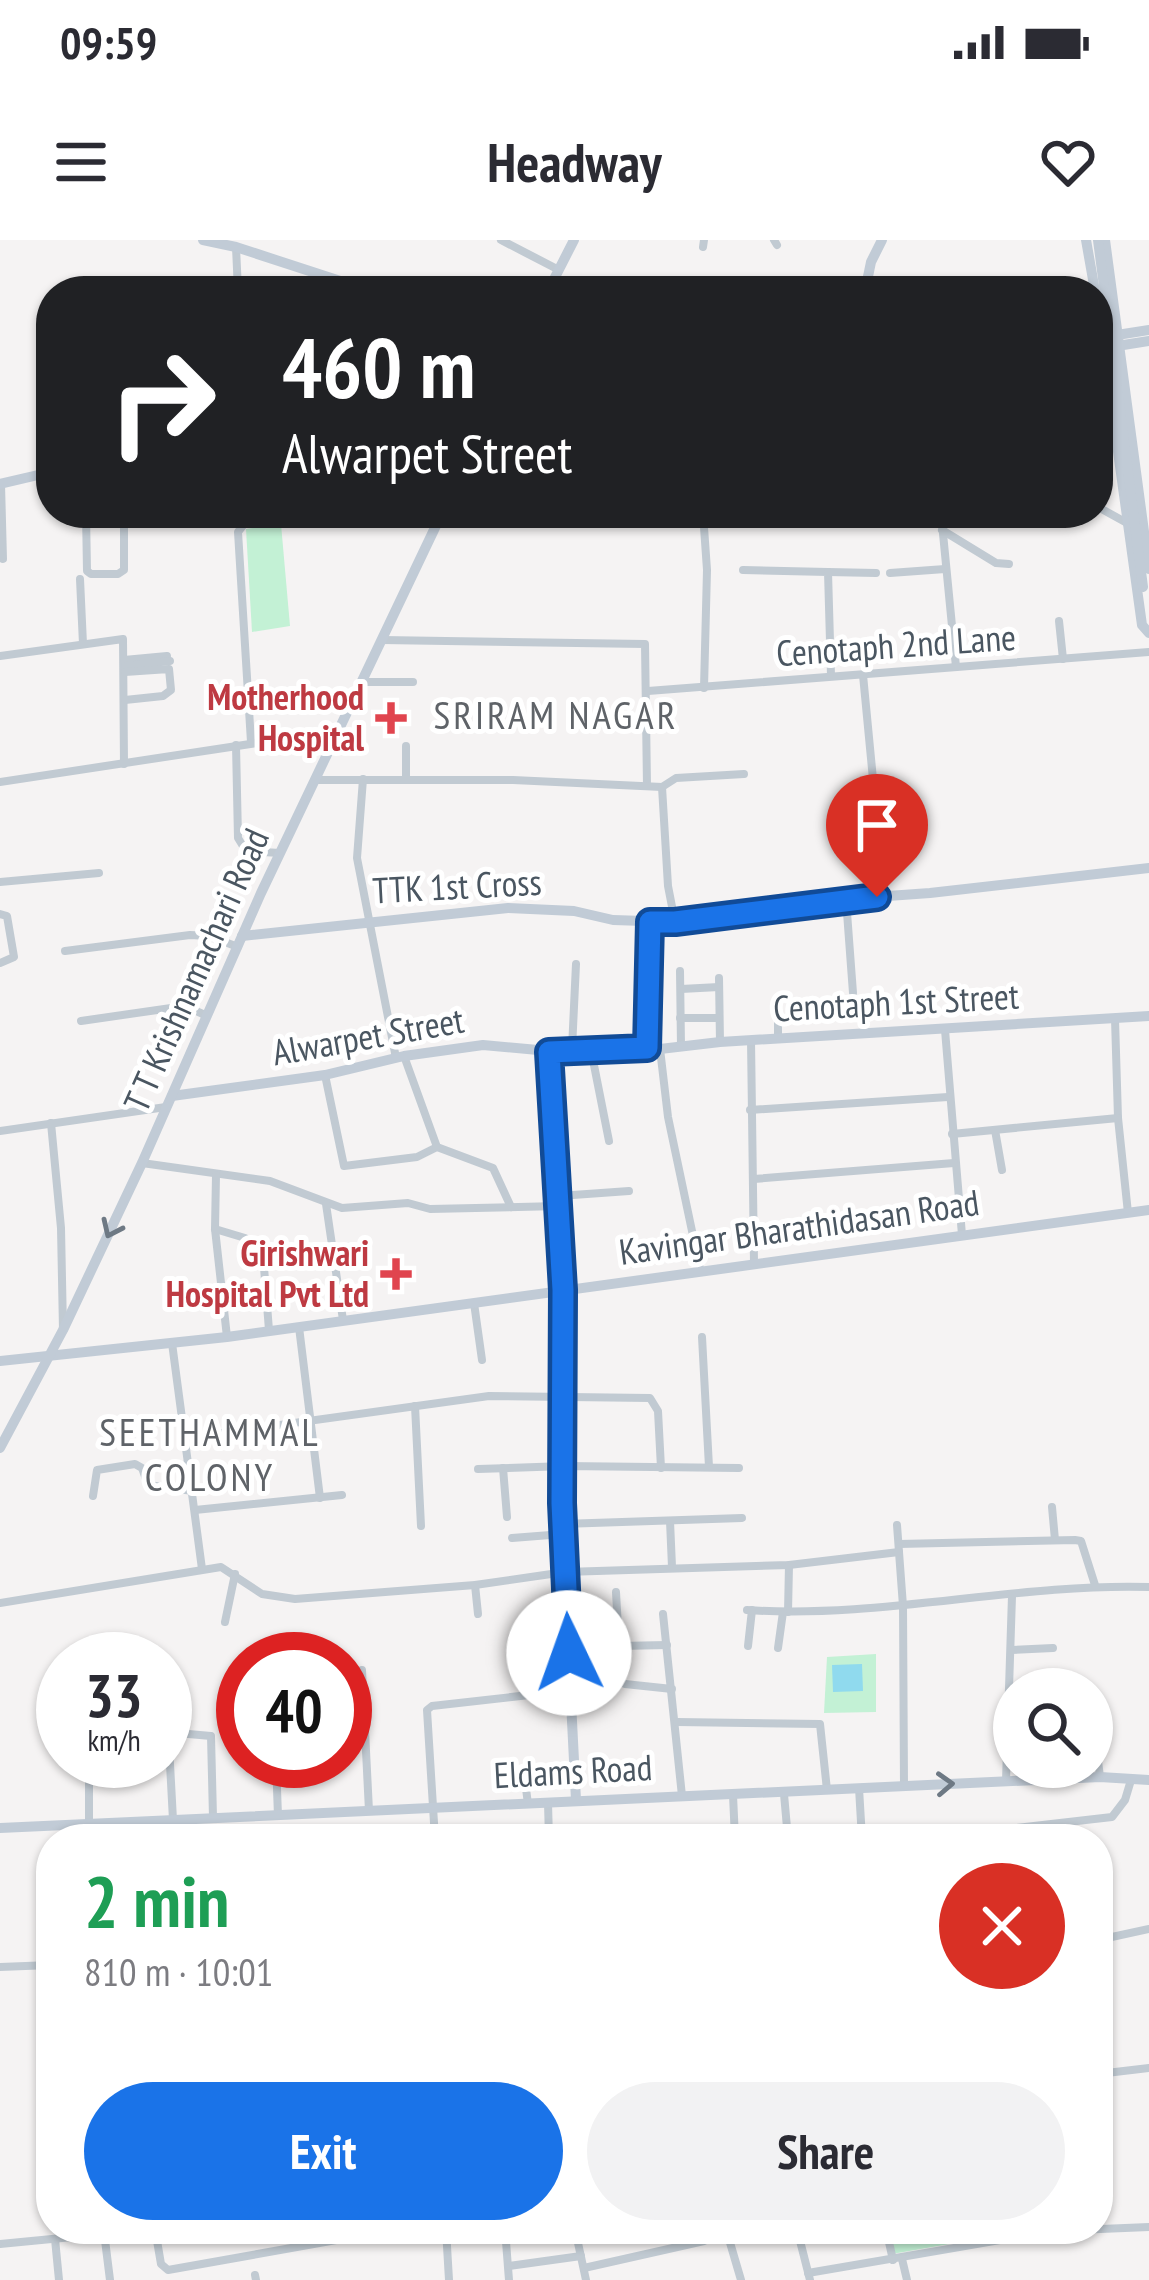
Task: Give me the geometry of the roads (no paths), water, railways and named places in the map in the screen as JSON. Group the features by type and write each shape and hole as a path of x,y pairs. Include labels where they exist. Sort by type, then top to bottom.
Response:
{"main road":[{"path":"203,240 245,244 340,276"},
{"path":"556,276 574,240"},
{"path":"868,276 882,240"},
{"path":"1086,240 1092,276"},
{"path":"1101,240 1107,276"},
{"path":"1101,240 1105,276"},
{"path":"245,244 331,276"},
{"path":"1113,307 1143,466 1149,569"},
{"path":"1113,341 1149,330"},
{"path":"1113,339 1149,634"},
{"path":"1113,341 1149,340"},
{"path":"1113,419 1142,625 1149,634"},
{"path":"1,484 36,476"},
{"name":"T T Krishnamachari Road","path":"0,1448 63,1330 142,1163 336,731 435,528"},
{"name":"TTK 1st Cross","path":"240,942 369,921 508,908 675,922 1149,868"},
{"name":"Cenotaph 1st Street","path":"654,1048 1149,1016"},
{"name":"Alwarpet Street","path":"169,1101 483,1046 549,1052 654,1048"},
{"path":"549,1052 563,1290 563,1529 576,1800"},
{"name":"Kavingar Bharathidasan Road","path":"0,1361 227,1337 1149,1210"},
{"name":"Eldams Road","path":"1113,1778 1149,1780"},
{"name":"Eldams Road","path":"89,1824 993,1782"},
{"name":"Eldams Road","path":"0,1828 36,1826"}],"street":[{"path":"502,240 559,270"},
{"path":"240,276 245,244"},
{"path":"1,484 3,559"},
{"path":"1113,516 1128,524"},
{"path":"86,528 87,571 118,574 124,570 124,528"},
{"path":"241,528 250,742"},
{"path":"704,528 704,688"},
{"path":"942,530 996,562 1009,564"},
{"path":"942,530 956,667"},
{"path":"890,573 945,569"},
{"path":"743,570 876,573"},
{"path":"828,572 831,676"},
{"path":"80,579 83,644"},
{"path":"1059,621 1063,659"},
{"path":"0,656 122,639 124,764"},
{"path":"382,640 645,644 647,786"},
{"name":"Cenotaph 2nd Lane","path":"648,691 1149,652"},
{"path":"124,666 169,658"},
{"path":"124,666 169,669 171,690 163,696 124,700"},
{"path":"863,675 875,800"},
{"path":"360,682 413,682"},
{"path":"0,782 336,731"},
{"path":"236,745 238,838 246,851 280,853"},
{"path":"406,746 406,779"},
{"path":"316,779 662,787 676,778 744,774"},
{"path":"362,779 358,858 400,1057 437,1147 493,1168 511,1207"},
{"path":"662,787 675,922"},
{"path":"877,897 875,886 880,878 895,874 902,865 901,851"},
{"path":"0,882 99,873"},
{"path":"846,899 853,993"},
{"path":"0,914 7,916 14,957 0,963"},
{"path":"650,922 654,1048 700,1269"},
{"path":"65,951 190,935 240,942"},
{"path":"572,1049 577,964"},
{"path":"680,971 681,1046"},
{"path":"681,989 719,982 720,1042"},
{"path":"778,1000 778,1038"},
{"path":"81,1021 185,1006 205,1015"},
{"path":"680,1018 719,1018"},
{"path":"1115,1018 1118,1118 1128,1214"},
{"path":"945,1030 962,1235"},
{"path":"751,1040 754,1263"},
{"path":"590,1049 609,1141"},
{"path":"325,1076 344,1166 418,1157 437,1147"},
{"path":"750,1110 948,1097"},
{"path":"0,1131 169,1101"},
{"path":"952,1134 1118,1118"},
{"path":"51,1123 62,1228 63,1330"},
{"path":"995,1130 1002,1170"},
{"path":"142,1163 270,1180 342,1208 408,1204 430,1209 511,1207 629,1191"},
{"path":"754,1179 954,1163"},
{"path":"216,1175 215,1229 227,1337"},
{"path":"326,1204 343,1320"},
{"path":"215,1229 245,1238 263,1255 269,1330"},
{"path":"474,1302 482,1360"},
{"path":"298,1326 320,1498"},
{"path":"702,1337 710,1468"},
{"path":"172,1343 202,1569"},
{"path":"186,1438 489,1396 565,1394 654,1400 661,1468"},
{"path":"415,1406 421,1526"},
{"path":"93,1496 97,1469 135,1464 142,1468 148,1485 193,1491"},
{"path":"503,1468 507,1517"},
{"path":"478,1469 739,1468"},
{"path":"195,1510 342,1495"},
{"path":"1052,1507 1055,1540"},
{"path":"512,1538 563,1529 742,1518"},
{"path":"670,1521 672,1567"},
{"path":"897,1525 903,1606 904,1786"},
{"path":"0,1604 221,1567 262,1594 278,1598 475,1585 565,1572 789,1564 899,1548 1055,1540 1081,1541 1095,1586"},
{"path":"778,1648 789,1564"},
{"path":"225,1622 235,1574"},
{"path":"475,1585 478,1614"},
{"path":"748,1646 750,1610 903,1606 1095,1586 1149,1587"},
{"path":"616,1592 619,1646 667,1645"},
{"path":"1010,1668 1012,1595"},
{"path":"663,1614 682,1796"},
{"path":"1011,1650 1053,1648"},
{"path":"625,1684 672,1689"},
{"path":"435,1824 427,1710 529,1695"},
{"path":"677,1722 820,1724 827,1790"},
{"path":"192,1734 211,1736 213,1819"},
{"path":"1051,1824 1112,1817 1125,1800 1131,1780"},
{"path":"526,1781 528,1804"},
{"path":"89,1788 89,1824"},
{"path":"170,1788 173,1821"},
{"path":"277,1788 278,1816"},
{"path":"368,1788 369,1811"},
{"path":"859,1788 861,1824"},
{"path":"784,1794 787,1824"},
{"path":"733,1795 734,1824"},
{"path":"548,1804 549,1824"},
{"path":"1113,1937 1149,1929"},
{"path":"0,1967 36,1966"},
{"path":"1113,2072 1149,2068"},
{"path":"1113,2228 1149,2227"},
{"path":"0,2244 36,2241"},
{"path":"55,2244 59,2280"},
{"path":"106,2244 110,2280"},
{"path":"158,2244 161,2264 168,2270 314,2244"},
{"path":"447,2244 449,2280"},
{"path":"507,2244 509,2280"},
{"path":"578,2244 586,2280"},
{"path":"584,2268 691,2244"},
{"path":"730,2244 741,2280"},
{"path":"801,2244 809,2277 981,2244"},
{"path":"892,2244 907,2280"},
{"path":"509,2266 581,2256"}],"water":[{"path":"862,1664 863,1691 833,1692 832,1665"}],"place":[{"name":"Motherhood Hospital","path":"391,718"},
{"name":"Girishwari Hospital Pvt Ltd","path":"396,1274"}],"district":[{"name":"SRIRAM NAGAR","path":"556,715"},
{"name":"SEETHAMMAL COLONY","path":"210,1454"}]}
